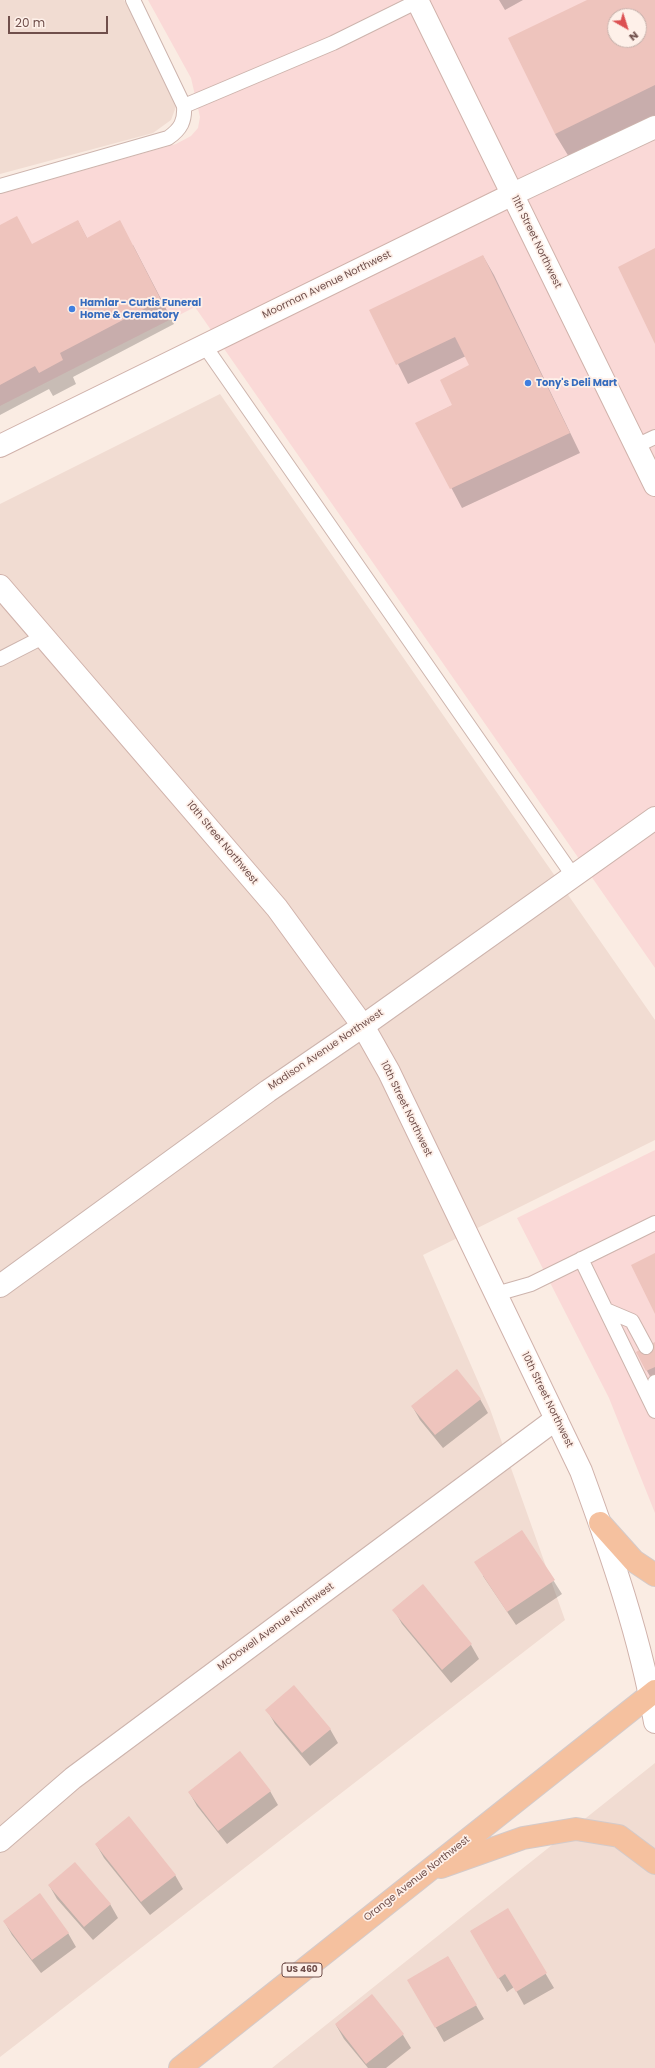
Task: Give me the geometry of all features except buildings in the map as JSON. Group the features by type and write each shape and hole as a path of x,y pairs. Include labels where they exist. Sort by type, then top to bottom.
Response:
{"main road":[{"path":"600,1523 634,1561 655,1575"},
{"name":"Orange Avenue Northwest","path":"180,2068 425,1872 653,1693"},
{"path":"425,1872 523,1838 576,1829 619,1836 655,1863"}],"street":[{"name":"11th Street Northwest","path":"418,0 513,194 645,441 655,485"},
{"name":"Moorman Avenue Northwest","path":"0,446 513,194 655,127"},
{"name":"10th Street Northwest","path":"0,586 216,835 277,908 363,1026 389,1072 556,1418 580,1472 600,1523 626,1600 653,1693 655,1722"},
{"name":"Madison Avenue Northwest","path":"0,1286 268,1091 363,1026 655,818"},
{"name":"McDowell Avenue Northwest","path":"0,1840 73,1778 556,1418"}],"lane":[{"path":"0,186 168,138 178,131 185,118 184,106 133,0"},
{"path":"184,106 334,43 418,0"},
{"path":"204,346 574,877"},
{"path":"0,659 43,636"},
{"path":"496,1294 531,1284 655,1223"},
{"path":"581,1259 654,1409"},
{"path":"606,1310 632,1321 646,1347"},
{"path":"654,1409 655,1382"}],"shaded area":[{"path":"0,0 124,0 177,104 171,120 153,133 0,174"},
{"path":"148,0 655,0 655,968 195,307 0,406 0,194 176,144 191,136 198,128 200,117 191,78"},
{"path":"220,394 655,1020 655,1140 423,1255 490,1409 565,1620 0,2057 0,504"},
{"path":"655,1150 655,1513 609,1398 517,1218"},
{"path":"655,1763 655,2068 272,2068"}],"place":[{"name":"Hamlar - Curtis Funeral Home & Crematory","path":"72,309"},
{"name":"Tony's Deli Mart","path":"528,383"}]}
